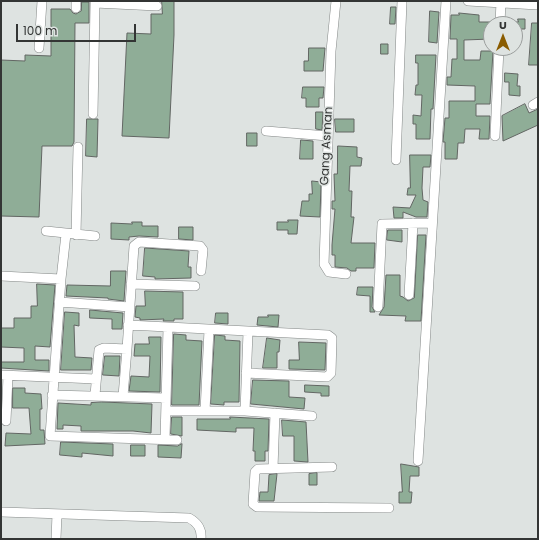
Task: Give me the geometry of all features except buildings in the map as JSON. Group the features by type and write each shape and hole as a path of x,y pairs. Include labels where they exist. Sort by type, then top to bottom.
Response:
{"street":[{"path":"39,48 42,1"},
{"name":"Gang Asman","path":"336,1 331,51 324,264 329,272 346,274"},
{"path":"396,160 402,1"},
{"path":"418,461 446,1"},
{"path":"468,1 538,5"},
{"path":"93,114 95,2 157,6"},
{"path":"500,16 501,2"},
{"path":"495,136 499,56"},
{"path":"266,131 328,136"},
{"path":"76,235 78,147"},
{"path":"378,308 381,225 384,223 432,223"},
{"path":"409,295 413,223"},
{"path":"46,231 95,236"},
{"path":"66,234 53,378 49,433 50,437 178,440"},
{"path":"123,396 134,246 139,242 200,246 203,250 201,271"},
{"path":"1,276 61,279"},
{"path":"132,284 195,286"},
{"path":"59,302 130,307"},
{"path":"128,325 328,335 332,342 331,373 327,377 246,373"},
{"path":"166,439 168,328"},
{"path":"205,411 209,330"},
{"path":"245,411 248,332"},
{"path":"95,396 99,350 104,348 126,349"},
{"path":"6,421 4,376 96,379"},
{"path":"52,395 166,398"},
{"path":"166,411 245,411 310,414 312,416"},
{"path":"273,468 275,413"},
{"path":"332,466 256,470 253,504 255,506 389,508"},
{"path":"1,512 190,518 197,523 202,533 201,539"},
{"path":"56,539 57,514"}]}
